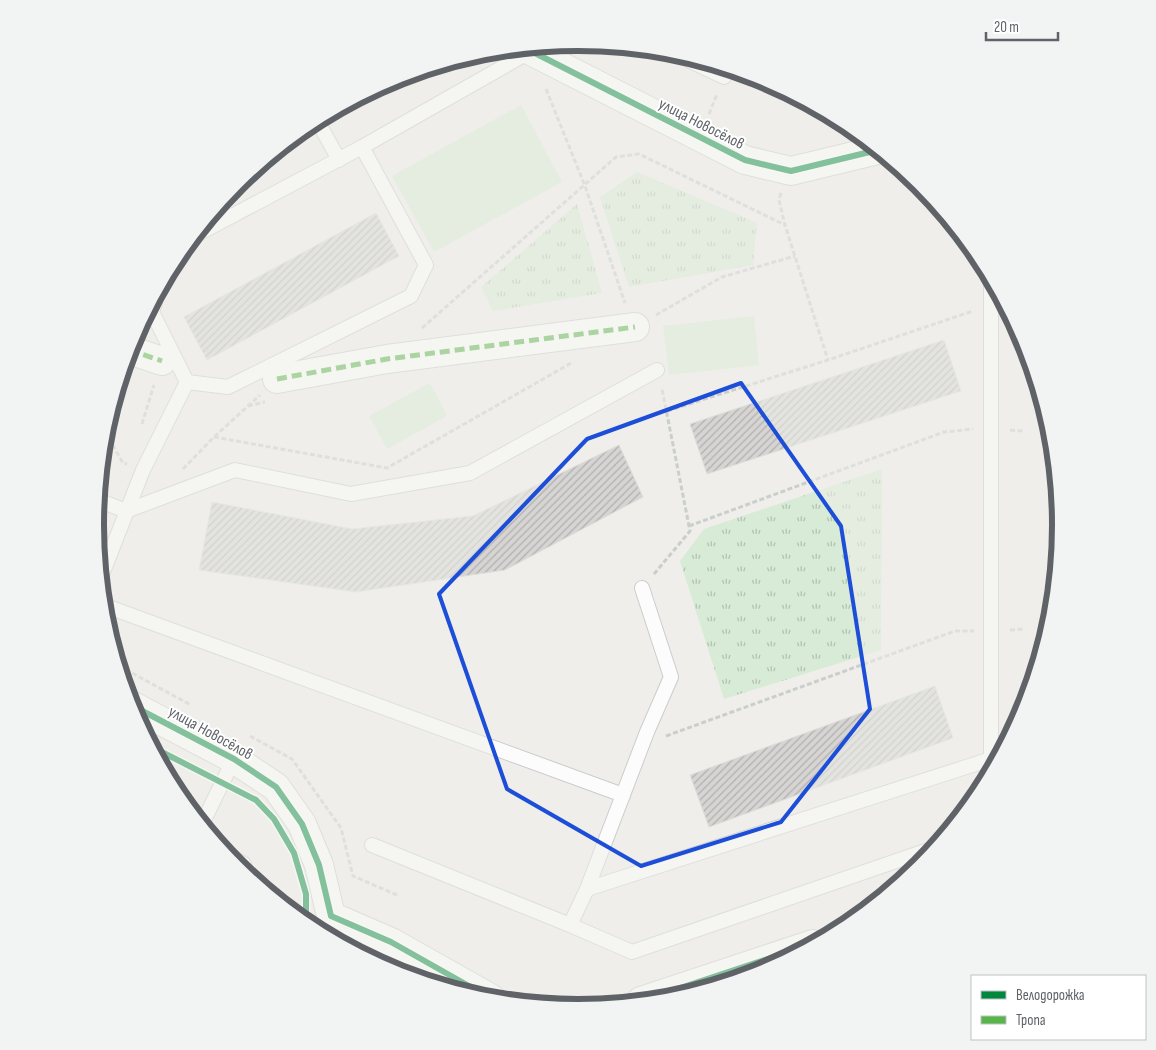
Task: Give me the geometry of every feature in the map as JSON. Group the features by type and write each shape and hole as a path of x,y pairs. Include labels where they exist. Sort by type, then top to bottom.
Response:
{"street":[{"name":"улица Новосёлов","path":"536,53 745,160 791,171 870,152"},
{"path":"272,390 388,359 635,327"},
{"path":"137,353 162,361"},
{"name":"улица Новосёлов","path":"142,711 234,759 276,787 302,824 319,865 327,925"},
{"path":"327,925 390,942 469,986"},
{"path":"683,987 768,959"}],"lane":[{"path":"210,228 362,148 518,55"},
{"path":"322,127 339,160"},
{"path":"187,382 228,387 411,296 426,265 362,148"},
{"path":"991,757 992,294"},
{"path":"153,315 187,382"},
{"path":"105,503 126,511 235,470 351,494 470,473 657,370"},
{"path":"106,564 144,470 187,382"},
{"path":"570,925 587,889 647,732 672,677 642,588"},
{"path":"111,607 623,795"},
{"path":"205,817 234,759"},
{"path":"587,889 985,767"},
{"path":"372,845 632,952 919,853"}],"path":[{"path":"699,137 725,75"},
{"path":"546,87 585,186 623,298 635,327 722,277 795,256"},
{"path":"417,333 616,157 639,154 785,226 828,360"},
{"path":"667,412 992,305"},
{"path":"142,428 162,361"},
{"path":"214,437 388,468 576,361"},
{"path":"642,588 690,531 657,370"},
{"path":"180,472 248,406 272,390"},
{"path":"248,406 272,390"},
{"path":"689,526 944,432 991,428"},
{"path":"111,443 123,463 144,470"},
{"path":"647,732 662,738 955,631 991,630"}],"highlighted area":[{"path":"741,383 841,526 870,709 781,822 641,866 507,789 439,594 587,439"}],"shaded area":[{"path":"306,138 307,140 291,149"}],"green space":[{"path":"521,105 562,182 434,252 392,176"},
{"path":"637,172 757,223 753,265 629,287 600,197"},
{"path":"577,204 602,293 493,311 481,287"},
{"path":"754,316 759,365 669,375 663,326"},
{"path":"430,383 447,416 387,449 369,416"},
{"path":"882,469 881,650 724,699 680,561 704,529"}],"building":[{"path":"376,213 399,256 207,360 184,317"},
{"path":"944,340 961,391 707,474 690,424"},
{"path":"619,445 643,497 505,570 356,592 199,570 212,502 352,529 473,516"},
{"path":"935,686 953,738 709,827 690,775"}],"marked path":[{"path":"277,379 387,359 635,327"},
{"path":"137,353 162,361"}],"cycle path":[{"path":"535,53 745,160 791,171 870,152"},
{"path":"142,711 234,759 276,787 302,824 319,865 331,916 391,942 469,986"},
{"path":"163,752 256,800 274,819 294,853 306,894 306,913"},
{"path":"683,987 768,959"}]}
